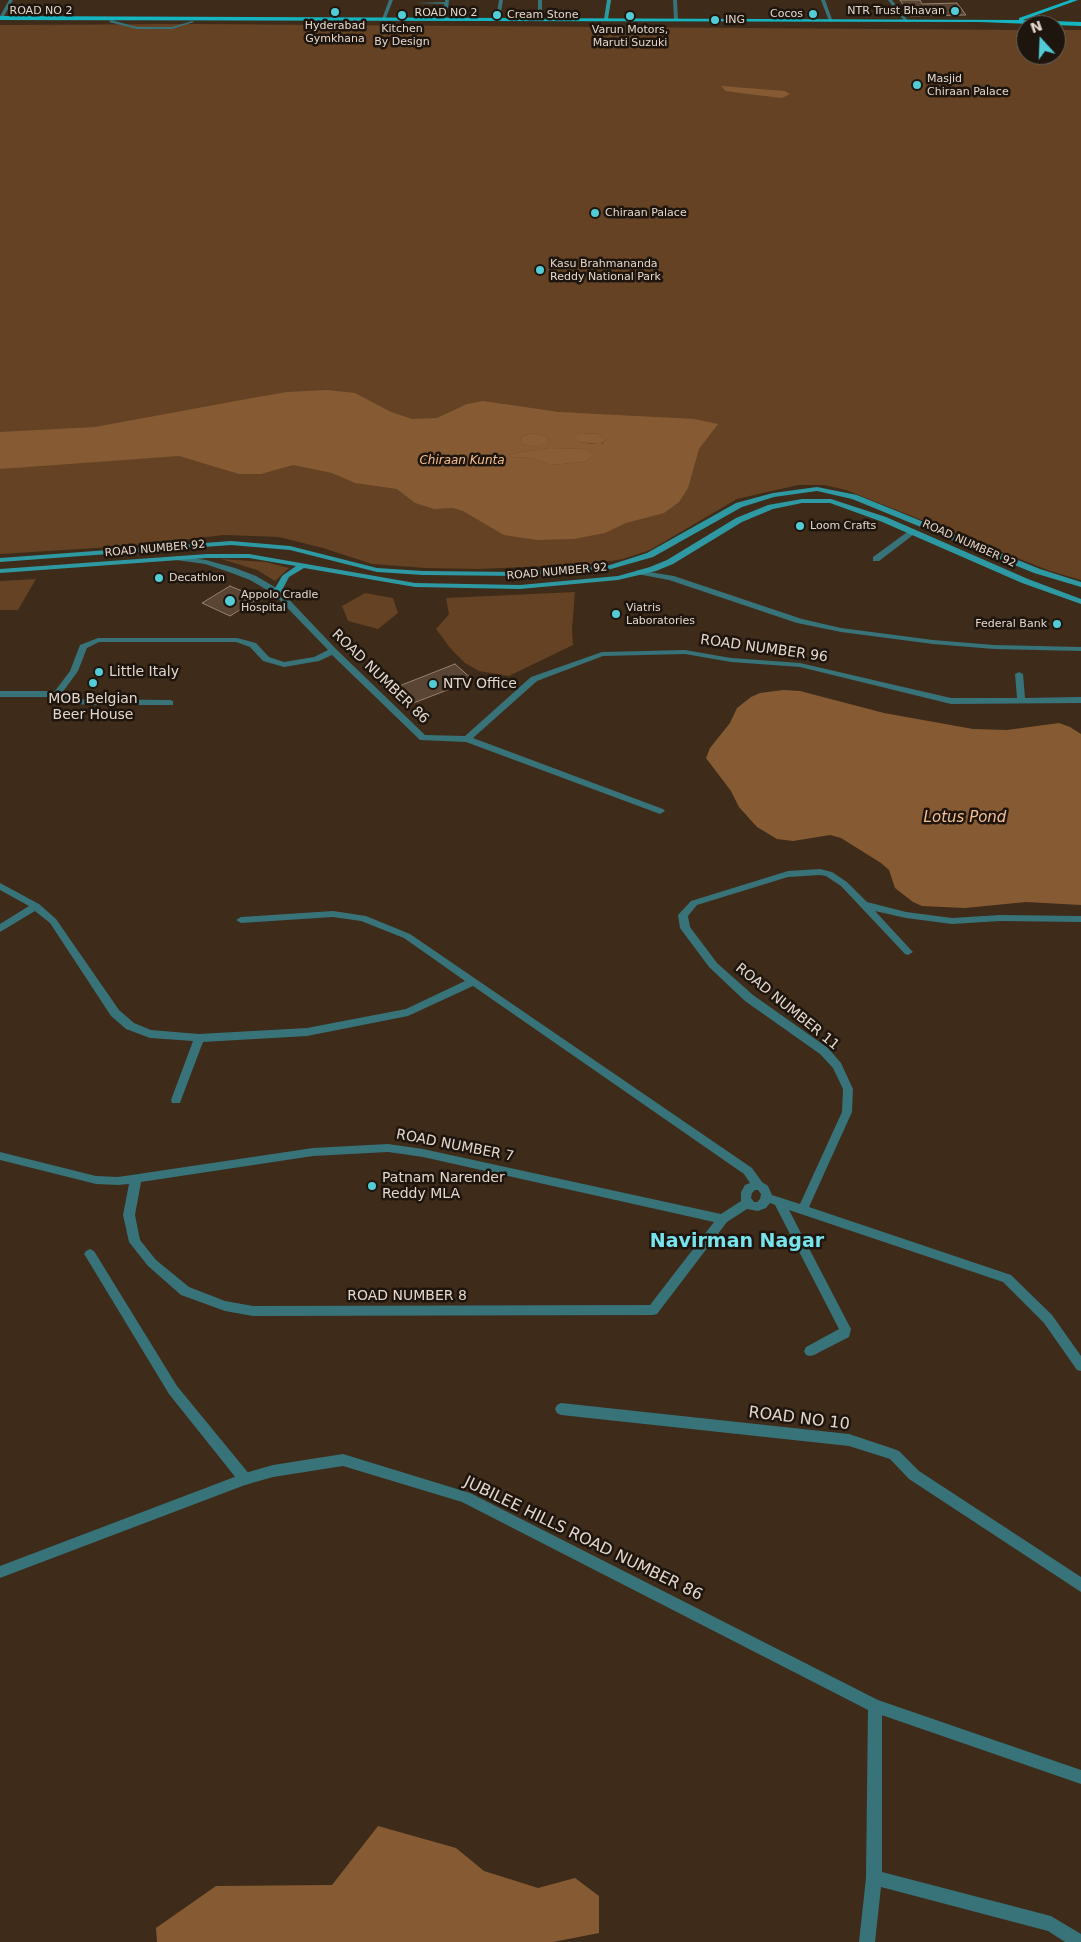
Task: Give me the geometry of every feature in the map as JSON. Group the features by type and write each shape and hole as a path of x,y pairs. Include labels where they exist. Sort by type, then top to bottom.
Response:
{"main road":[{"path":"606,19 609,0"},
{"path":"1035,15 1075,0"},
{"path":"1052,15 1081,4"},
{"path":"0,19 540,18 907,21 1016,18"},
{"name":"ROAD NO 2","path":"0,19 111,22 1002,26"},
{"path":"980,20 1014,21"},
{"path":"1002,26 1014,21"},
{"path":"1066,23 1081,24"},
{"path":"1066,25 1081,27"},
{"path":"1002,26 1016,26"},
{"name":"ROAD NUMBER 92","path":"0,560 231,543 290,548 377,570 423,573 519,574 611,567 650,555 739,505 773,495 817,490 854,497 1037,571 1081,585"},
{"name":"ROAD NUMBER 92","path":"0,571 179,558 249,556 415,585 497,588 618,578 670,562 739,520 771,507 802,501 831,501 913,532 1040,587 1081,602"},
{"path":"277,592 286,576 302,566"}],"street":[{"path":"0,19 11,0"},
{"path":"384,18 391,0"},
{"path":"498,18 501,0"},
{"path":"540,0 540,18"},
{"path":"675,0 676,20"},
{"path":"823,0 831,21"},
{"path":"890,0 907,21"},
{"path":"418,3 447,2 445,18"},
{"path":"876,559 913,532"},
{"name":"ROAD NUMBER 86","path":"179,558 206,562 232,570 253,578 277,592 333,652 423,738 467,740 660,811"},
{"path":"670,562 671,578"},
{"path":"640,572 671,578 800,621 841,630 977,646 1081,649"},
{"path":"57,694 74,671 83,647 98,640 237,640 253,645 266,659 284,664 316,660 333,652"},
{"name":"ROAD NUMBER 96","path":"467,740 534,679 602,654 685,652 731,660 800,666 951,701 1081,700"},
{"path":"1019,674 1021,700"},
{"path":"0,694 57,694 76,701 93,702 170,703"},
{"name":"ROAD NUMBER 11","path":"803,1209 847,1112 848,1089 837,1066 824,1051 749,998 713,965 685,928 683,915 694,903 788,874 805,871 829,874 844,884 908,952"},
{"path":"0,886 36,906 53,921 115,1013 130,1026 150,1034 199,1038 307,1032 408,1012 473,982"},
{"path":"864,905 906,915 952,921 1000,918 1081,919"},
{"path":"0,930 36,906"},
{"path":"241,920 332,914 363,918 407,936 748,1171 758,1186 774,1200 845,1329 845,1334 810,1351"},
{"path":"176,1100 199,1038"},
{"name":"ROAD NUMBER 7","path":"0,1156 96,1180 136,1179 313,1152 388,1148 423,1153 723,1219"},
{"name":"ROAD NUMBER 8","path":"136,1179 129,1215 135,1242 152,1262 185,1291 225,1306 253,1311 653,1310 723,1219"},
{"path":"758,1186 746,1190 744,1196 748,1202 755,1205 774,1200 1007,1278 1048,1319 1081,1366"},
{"path":"723,1219 748,1202"},
{"path":"90,1254 173,1390 245,1479"},
{"name":"ROAD NO 10","path":"561,1409 849,1440 894,1455 914,1475 1081,1585"},
{"name":"JUBILEE HILLS ROAD NUMBER 86","path":"0,1572 245,1479 273,1471 343,1460 464,1497 875,1706 1081,1777"},
{"path":"867,1942 874,1878 875,1706"},
{"path":"874,1878 1051,1924 1080,1942"}],"shaded area":[{"name":"Kasu Brahmananda Reddy National Park","path":"194,24 1016,30 1016,65 1066,65 1066,30 1081,30 1081,580 1050,571 846,490 824,485 798,485 737,499 650,550 623,559 593,564 478,569 372,564 323,548 279,537 224,535 128,546 0,554 0,25"},
{"path":"532,433 545,436 548,439 547,443 535,447 522,444 520,441 521,437"},
{"path":"581,433 598,434 606,440 600,444 579,442 573,437"},
{"path":"550,448 587,449 593,454 590,459 584,462 551,465 530,458 513,457 509,454"},
{"path":"221,559 266,562 289,568 275,581 257,570"},
{"path":"36,579 18,610 0,610 0,581"},
{"path":"575,592 572,629 573,645 509,676 479,671 465,663 451,649 436,629 449,614 446,598"},
{"path":"365,593 393,598 398,613 378,629 348,621 342,606"}],"water":[{"path":"721,86 785,91 790,94 782,98 756,95 726,91"},
{"name":"Chiraan Kunta","path":"327,390 355,393 391,412 412,419 437,418 467,404 483,401 559,412 694,419 718,424 699,449 688,488 679,502 664,513 626,523 605,533 574,539 537,540 504,535 463,511 453,508 434,509 415,503 397,489 355,483 332,473 293,465 261,474 239,474 179,456 0,469 0,432 95,427 287,392","holes":["532,433 545,436 548,439 547,442 535,447 522,444 520,441 521,437","586,433 598,434 606,440 602,444 591,444 579,442 573,437","550,448 587,449 593,454 590,459 584,462 551,465 530,458 513,457 509,454"]},
{"name":"Lotus Pond","path":"783,690 800,691 884,713 973,729 1007,730 1059,723 1081,734 1081,905 1026,902 965,908 922,906 913,902 895,888 889,870 881,863 841,838 830,835 793,841 777,839 757,827 739,807 731,791 706,758 710,748 730,723 737,708 751,697 760,693"},
{"path":"378,1826 456,1848 484,1871 538,1888 575,1878 599,1896 599,1933 553,1942 157,1942 156,1928 216,1886 332,1885"}],"building":[{"path":"900,0 920,0 922,4 957,3 966,15 911,16"},
{"name":"Appolo Cradle Hospital","path":"230,586 259,598 230,616 202,603"},
{"name":"NTV Office","path":"455,664 473,680 411,704 394,688"}],"place":[{"name":"NTR Trust Bhavan","path":"955,11"},
{"name":"Hyderabad Gymkhana","path":"335,12"},
{"name":"Cocos","path":"813,14"},
{"name":"Kitchen By Design","path":"402,15"},
{"name":"Cream Stone","path":"497,15"},
{"name":"Varun Motors, Maruti Suzuki","path":"630,16"},
{"name":"ING","path":"715,20"},
{"name":"Masjid Chiraan Palace","path":"917,85"},
{"name":"Chiraan Palace","path":"595,213"},
{"name":"Kasu Brahmananda Reddy National Park","path":"540,270"},
{"name":"Loom Crafts","path":"800,526"},
{"name":"Decathlon","path":"159,578"},
{"name":"Appolo Cradle Hospital","path":"230,601"},
{"name":"Viatris Laboratories","path":"616,614"},
{"name":"Federal Bank","path":"1057,624"},
{"name":"Little Italy","path":"99,672"},
{"name":"MOB Belgian Beer House","path":"93,683"},
{"name":"NTV Office","path":"433,684"},
{"name":"Patnam Narender Reddy MLA","path":"372,1186"}],"district":[{"name":"Navirman Nagar","path":"737,1242"}]}
